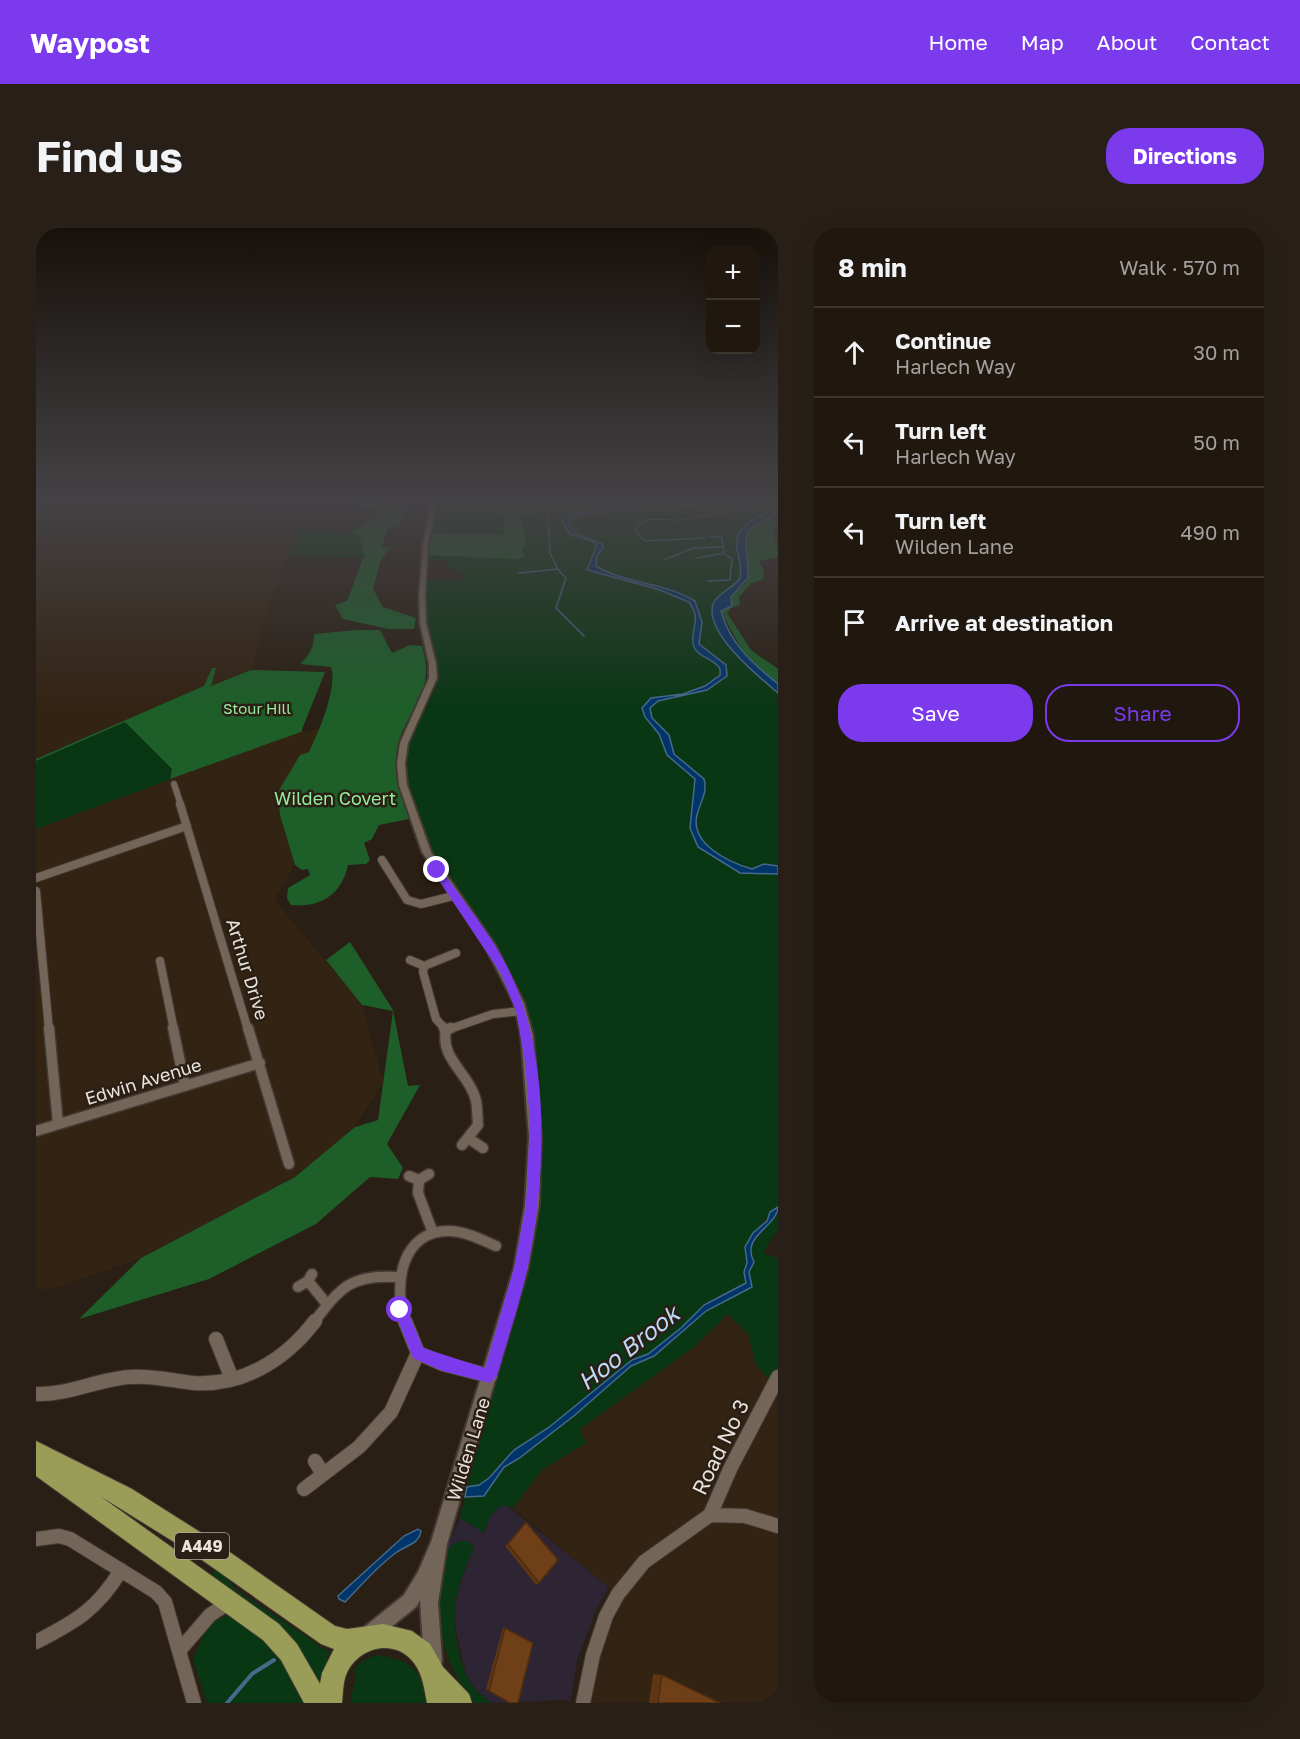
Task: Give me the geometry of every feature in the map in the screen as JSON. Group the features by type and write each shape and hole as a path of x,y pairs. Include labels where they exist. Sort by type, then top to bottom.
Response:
{"highway":[{"name":"A449","path":"36,1451 124,1497 203,1547 329,1636 347,1641 365,1638"},
{"name":"A449","path":"36,1463 272,1632 282,1643 316,1703"},
{"path":"330,1703 330,1680 335,1665 347,1649 365,1638 392,1637 422,1651 460,1703"},
{"path":"436,1673 438,1703"}],"street":[{"name":"Wilden Lane","path":"365,1638 378,1624 410,1601 424,1578 439,1543 521,1268 532,1205 535,1123 531,1062 522,1011 506,974 453,896 418,833 403,785 400,764 406,737 433,678 434,668 423,617 425,570"},
{"name":"Arthur Drive","path":"174,784 289,1164"},
{"path":"36,878 161,832 187,826"},
{"path":"382,860 394,872 403,902 421,904 453,896"},
{"path":"36,891 58,1124"},
{"path":"424,966 436,959 456,953"},
{"path":"410,960 424,966"},
{"path":"160,961 185,1086"},
{"path":"424,966 423,972 436,1019 446,1030"},
{"path":"483,1148 465,1142 478,1125 475,1097 447,1051 443,1037 446,1030 493,1014 522,1011"},
{"name":"Edwin Avenue","path":"36,1131 260,1063"},
{"path":"429,1174 414,1178 433,1233"},
{"path":"490,1376 443,1364 418,1353 400,1310 398,1277 405,1257 424,1236 433,1233 460,1233 496,1246"},
{"path":"36,1394 72,1391 123,1377 147,1376 202,1383 232,1379 271,1364 294,1346 315,1323 326,1303 342,1288 359,1279 398,1277"},
{"path":"306,1281 326,1303"},
{"path":"216,1339 232,1379"},
{"path":"304,1489 359,1447 391,1413 418,1353"},
{"name":"Road No 3","path":"583,1703 593,1655 606,1616 622,1587 644,1562 710,1515 731,1467 778,1377"},
{"path":"315,1461 323,1473"},
{"path":"710,1515 737,1513 764,1518 778,1526"},
{"path":"36,1539 58,1536 70,1539 161,1596 168,1612 194,1703"},
{"name":"Wilden Lane","path":"436,1673 429,1604 439,1543"},
{"path":"36,1642 93,1611 109,1592 121,1570"},
{"path":"179,1651 210,1615 231,1601"}],"shaded area":[{"path":"36,570 282,570 268,608 251,670 36,761"},
{"path":"320,729 280,815 295,865 274,899 362,1005 383,1082 355,1127 295,1177 141,1258 54,1288 36,1290 36,829 301,732"},
{"path":"728,1314 748,1334 756,1365 778,1390 778,1703 590,1703 602,1648 623,1599 513,1508 542,1470 586,1443 580,1430 694,1347"},
{"path":"506,1505 609,1587 596,1610 577,1660 570,1703 567,1700 492,1703 475,1689 466,1674 456,1631 455,1611 458,1590 474,1546 445,1553 460,1518 484,1533 489,1516 500,1506"}],"green space":[{"path":"359,570 378,570 373,589 383,607 416,618 414,629 388,629 343,619 335,605 347,601"},
{"path":"457,570 590,570 591,572 652,587 689,602 697,622 694,635 701,634 699,614 691,601 678,592 626,580 601,570 740,570 740,578 736,585 716,599 713,617 728,643 745,665 778,693 778,1207 773,1209 745,1247 746,1283 704,1305 681,1328 648,1354 632,1360 548,1428 514,1450 489,1478 479,1485 467,1487 528,1262 541,1176 541,1139 531,1028 523,996 498,949 427,843 407,781 408,743 433,693 438,673 426,619 427,580 466,580"},
{"path":"747,570 764,571 763,580 751,583 739,597 740,605 731,608 727,613 751,650 778,669 778,684 744,654 721,611 729,608 733,595 748,578"},
{"name":"Wilden Covert","path":"380,630 392,653 410,645 422,646 426,665 425,681 422,694 398,744 396,760 398,782 409,819 379,825 372,839 364,843 370,860 366,864 348,865 341,884 328,897 312,904 291,905 287,898 288,888 310,875 308,869 302,870 295,865 280,815 278,792 300,755 309,752 326,710 332,686 331,667 300,664 311,650 314,634"},
{"name":"Stour Hill","path":"212,668 216,668 211,686 251,670 325,672 301,732 170,779 172,769 125,722 36,761 36,759 204,686"},
{"path":"125,722 172,769 169,780 36,829 36,761"},
{"path":"350,942 393,1010 408,1086 420,1085 387,1144 403,1168 398,1179 370,1177 316,1224 209,1279 79,1319 141,1258 295,1177 355,1127 378,1120 393,1011 362,1005 326,960"},
{"path":"778,1212 778,1229 763,1253 778,1258 778,1369 771,1382 756,1365 748,1334 728,1314 694,1347 580,1429 586,1443 542,1470 513,1508 502,1506 497,1508 484,1533 460,1518 465,1497 484,1496 504,1467 518,1459 575,1415 631,1366 654,1356 706,1311 751,1287 749,1272 752,1245"},
{"path":"459,1541 467,1541 474,1546 458,1590 455,1614 456,1640 468,1678 474,1688 492,1703 475,1703 467,1694 449,1659 438,1620 437,1604 444,1560 450,1548"},
{"path":"216,1567 237,1590 329,1652 321,1688 285,1631 212,1576"},
{"path":"229,1615 242,1616 289,1668 306,1703 207,1703 193,1659 209,1623"},
{"path":"376,1655 397,1659 412,1667 421,1681 426,1703 350,1703 356,1679 354,1670 361,1662"}],"water":[{"path":"587,570 604,570 671,590 695,601 702,622 699,644 726,665 727,676 707,690 658,701 650,708 652,718 669,735 674,754 704,779 704,793 696,825 705,843 732,862 752,869 764,864 778,866 778,874 740,873 698,847 690,828 695,779 667,755 659,734 645,717 642,708 651,698 683,694 705,686 720,675 717,665 694,648 695,614 693,608 689,602 657,589"},
{"path":"740,570 748,570 748,578 731,597 732,606 721,611 736,643 751,661 778,684 778,693 735,653 717,628 712,615 715,600 740,578"},
{"path":"778,1207 772,1220 755,1238 752,1245 751,1253 754,1262 749,1272 752,1287 706,1311 654,1356 631,1366 575,1415 518,1459 504,1467 484,1496 465,1497 467,1487 479,1485 489,1478 514,1450 548,1428 632,1360 648,1354 681,1328 704,1305 746,1283 745,1247 753,1233 767,1221 770,1212"},
{"path":"418,1529 421,1531 415,1542 383,1563 345,1602 339,1599 338,1596 404,1536"}],"building":[{"path":"526,1522 558,1560 539,1583 508,1544"},
{"path":"505,1628 533,1643 518,1703 510,1703 489,1691"},
{"path":"662,1675 720,1703 658,1703"}],"waterway":[{"path":"519,573 550,570"},
{"path":"558,570 566,578 556,608 584,636"},
{"path":"708,581 730,580 731,570"},
{"name":"Hoo Brook","path":"227,1703 252,1674 274,1660"}],"route":[{"path":"400,1310 418,1353 443,1364 490,1376 521,1268 532,1205 536,1150 535,1123 531,1062 522,1011 506,974 491,948 437,870"}]}
